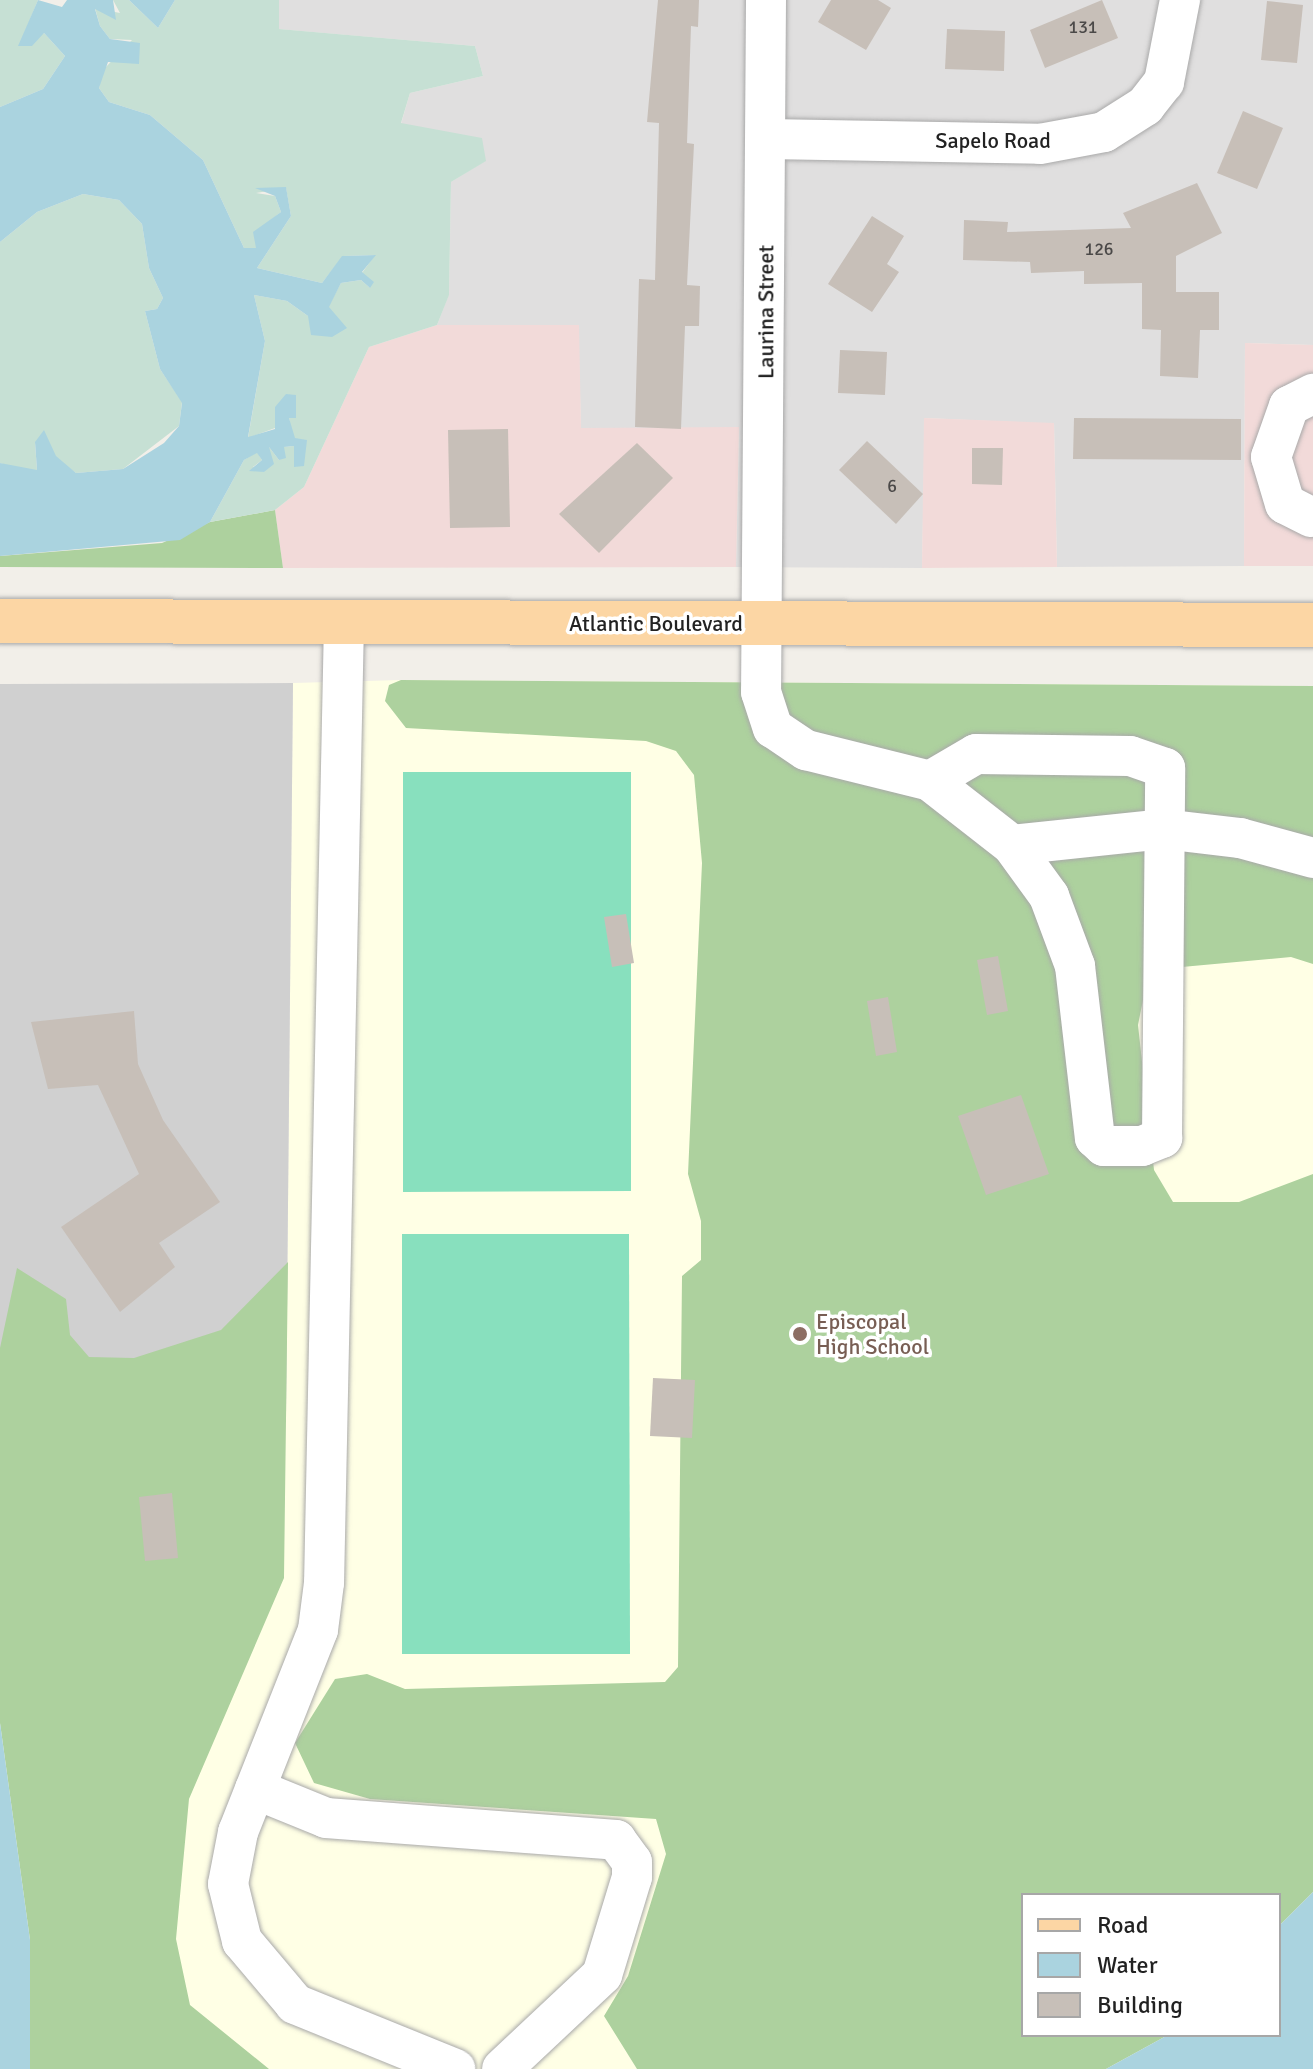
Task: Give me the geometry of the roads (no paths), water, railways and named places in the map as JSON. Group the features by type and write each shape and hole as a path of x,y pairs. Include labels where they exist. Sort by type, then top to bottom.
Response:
{"main road":[{"name":"Atlantic Boulevard","path":"0,621 1313,625"}],"street":[{"name":"Laurina Street","path":"766,0 766,625 761,692 773,728 806,750 930,781"},
{"name":"Sapelo Road","path":"767,139 1040,144 1104,132 1145,106 1164,82 1180,0"},
{"path":"1311,517 1285,504 1271,457 1289,406 1313,394"},
{"path":"344,622 324,1583 318,1630 255,1789 228,1884 242,1941 295,2004 455,2069"},
{"path":"976,754 1130,756 1165,768 1163,829 1167,1123 1162,1138 1142,1146 1104,1146 1095,1138 1075,966 1049,896 1012,845 930,781 976,754"},
{"path":"1012,845 1163,829 1240,838 1313,858"},
{"path":"255,1789 326,1818 616,1840 632,1862 632,1877 602,1975 502,2069"}],"water":[{"path":"38,0 62,7 67,0 113,0 116,20 95,9 100,26 110,39 140,43 139,64 108,62 99,88 109,102 150,115 203,160 244,248 256,248 253,232 281,212 275,196 255,188 286,187 291,216 257,268 322,283 342,256 376,255 362,272 374,282 370,288 361,280 341,283 329,307 347,328 332,337 311,335 308,316 287,301 254,295 265,341 248,437 275,429 275,407 286,394 296,395 296,418 289,418 295,438 307,440 304,466 294,467 294,446 284,447 286,458 279,460 269,447 274,464 264,472 249,471 262,460 257,453 244,460 210,522 180,540 0,556 0,463 37,470 35,442 44,430 56,456 76,473 123,469 164,443 179,426 182,403 160,369 145,311 157,309 163,298 149,268 142,224 119,200 83,194 37,212 0,242 0,107 43,89 65,56 44,33 32,46 18,46"},
{"path":"129,0 175,0 158,28"},
{"path":"0,1723 30,1940 30,2069 0,2069"},
{"path":"1313,1892 1313,2069 1106,2069 1164,2037 1281,2037 1281,1924"}],"place":[{"name":"Episcopal High School","path":"800,1334"}]}
